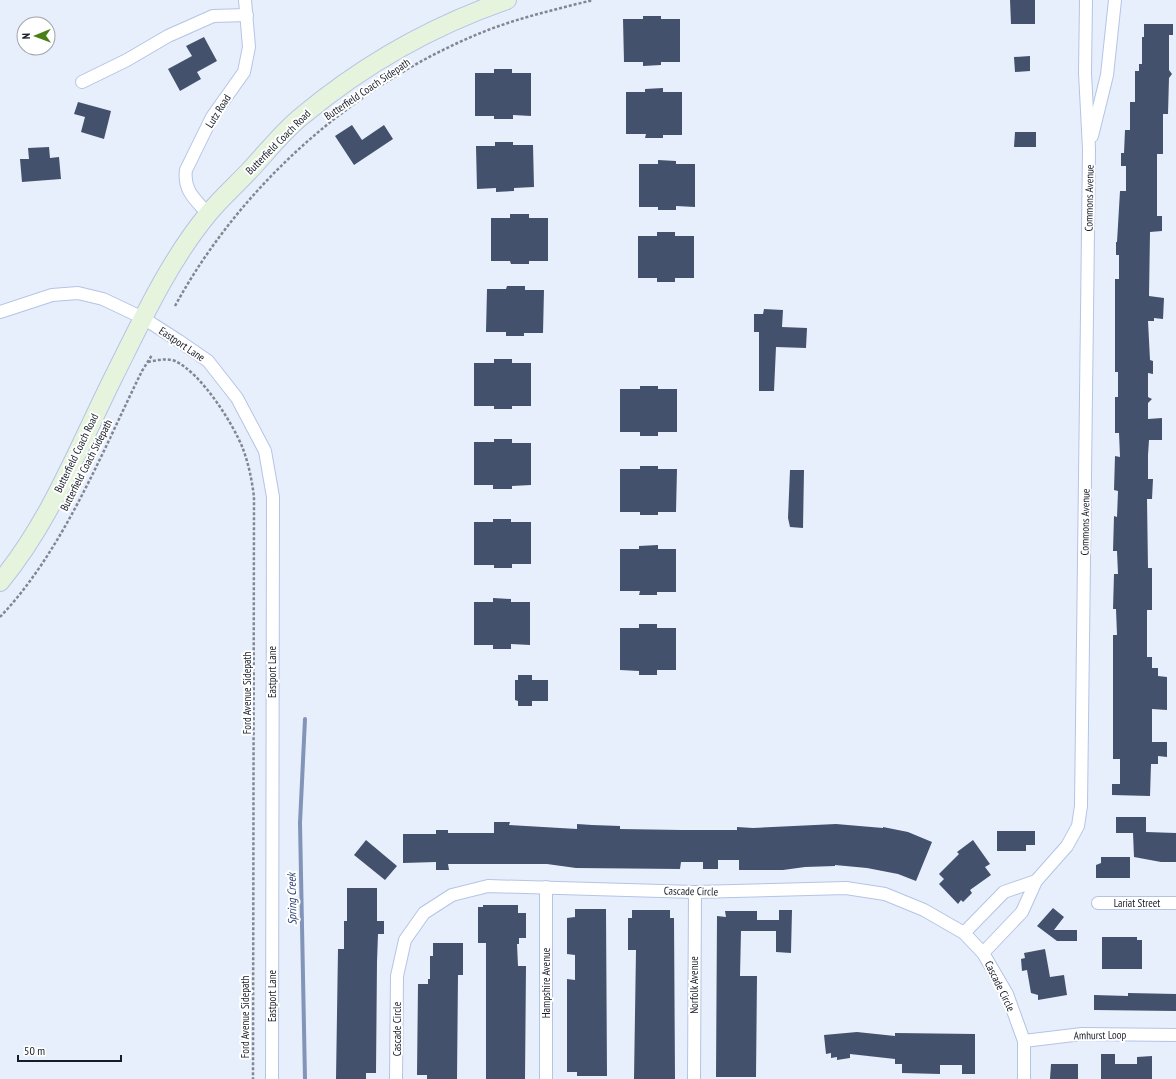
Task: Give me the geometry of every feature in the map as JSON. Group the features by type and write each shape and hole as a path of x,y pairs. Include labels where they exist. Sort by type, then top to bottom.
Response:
{"main road":[{"name":"Butterfield Coach Road","path":"0,582 30,540 55,496 143,318 171,268 208,214 301,116 355,75 414,40 456,20 507,0"}],"street":[{"name":"Lutz Road","path":"208,214 187,189 184,180 186,170 212,117 244,72 249,47 245,0"},
{"name":"Commons Avenue","path":"984,953 1022,912 1036,881 1067,846 1078,826 1081,806 1089,149 1085,73 1086,0"},
{"name":"Commons Avenue","path":"1089,149 1108,75 1115,0"},
{"path":"82,82 127,60 168,36 213,16 247,15"},
{"path":"0,312 52,294 78,293 103,299 143,318"},
{"name":"Eastport Lane","path":"143,318 208,361 237,398 265,451 273,497 272,1079"},
{"name":"Commons Avenue","path":"964,933 1004,892 1036,881"},
{"name":"Cascade Circle","path":"396,1079 396,976 405,940 424,913 452,895 488,886 695,892 846,888 885,894 924,910 964,933 984,953 1007,994 1024,1041 1024,1079"},
{"name":"Hampshire Avenue","path":"546,887 546,1079"},
{"name":"Norfolk Avenue","path":"694,1079 695,892"},
{"name":"Lariat Street","path":"1098,903 1176,903"},
{"name":"Amhurst Loop","path":"1024,1041 1082,1034 1176,1035"}],"path":[{"name":"Butterfield Coach Sidepath","path":"175,306 192,276 218,239 259,190 307,142 365,97 412,67 487,31 548,11 592,0"},
{"name":"Butterfield Coach Sidepath","path":"0,617 40,566 70,515 142,370 152,355"},
{"name":"Ford Avenue Sidepath","path":"148,362 167,359 175,361 184,367 207,389 228,418 243,450 254,497 253,1079"}],"building":[{"path":"1010,0 1035,0 1035,24 1011,24"},
{"path":"643,16 661,16 661,19 680,19 680,62 661,62 661,65 643,66 643,62 624,62 623,19 643,19"},
{"path":"1144,24 1173,24 1173,35 1169,35 1169,70 1172,74 1169,78 1168,114 1163,114 1163,154 1157,154 1157,216 1162,216 1162,231 1150,232 1149,296 1164,298 1163,319 1154,318 1154,321 1148,321 1150,360 1153,361 1153,374 1148,373 1148,397 1152,399 1148,403 1148,419 1162,418 1162,440 1149,440 1148,479 1153,479 1152,499 1147,499 1148,568 1152,568 1152,610 1147,610 1147,657 1152,657 1152,668 1158,668 1158,676 1167,677 1167,710 1152,709 1152,742 1167,742 1167,757 1158,756 1158,764 1151,764 1150,796 1112,795 1112,784 1120,784 1120,759 1113,759 1113,635 1117,635 1116,609 1113,609 1114,574 1118,574 1117,551 1113,551 1114,516 1117,517 1118,491 1114,490 1115,456 1120,457 1119,433 1115,433 1115,397 1118,397 1118,372 1115,372 1115,279 1119,279 1119,255 1116,255 1116,242 1120,191 1126,191 1126,166 1121,166 1121,153 1124,153 1125,130 1130,130 1130,102 1135,102 1135,71 1139,71 1139,64 1142,64 1142,37 1144,37"},
{"path":"204,37 217,61 197,72 201,79 180,91 168,69 192,56 186,46"},
{"path":"1030,56 1030,71 1015,72 1014,57"},
{"path":"494,69 512,69 512,73 531,73 531,116 513,115 513,119 494,119 494,116 475,116 475,73 494,73"},
{"path":"663,88 663,92 682,92 682,135 663,135 663,138 645,138 646,134 626,134 626,92 645,92 645,89"},
{"path":"78,102 111,111 104,139 81,132 85,117 74,114"},
{"path":"352,125 362,140 384,125 393,139 354,165 335,136"},
{"path":"1015,132 1036,132 1036,147 1014,147"},
{"path":"495,142 513,142 513,145 533,145 534,187 514,188 514,191 496,192 496,188 477,189 476,146 495,146"},
{"path":"49,147 50,158 59,157 61,179 22,182 20,159 29,159 28,148"},
{"path":"658,160 676,161 676,164 695,164 695,207 676,206 676,210 658,210 658,207 639,207 639,164 658,164"},
{"path":"510,214 529,214 529,218 548,218 548,261 529,261 529,264 511,264 510,261 491,261 491,218 510,218"},
{"path":"657,232 675,232 675,236 694,236 694,278 675,278 675,282 657,282 657,278 638,278 638,236 657,236"},
{"path":"507,286 525,286 525,290 544,290 543,333 524,333 524,336 506,336 506,332 486,332 487,289 506,289"},
{"path":"764,309 783,310 782,327 807,328 806,348 776,347 774,391 759,391 759,332 754,332 754,314 763,314"},
{"path":"494,359 512,359 512,363 531,363 531,406 512,406 512,409 494,409 494,406 474,406 474,363 494,363"},
{"path":"640,386 658,386 658,389 677,389 677,432 658,432 658,436 640,436 640,432 620,432 620,389 640,389"},
{"path":"494,439 512,439 512,443 531,443 531,485 512,486 512,489 493,489 493,485 474,485 474,442 494,442"},
{"path":"640,466 658,466 658,469 677,469 676,512 658,512 658,515 640,515 640,512 620,512 620,469 640,469"},
{"path":"790,470 804,470 803,528 790,527 788,518"},
{"path":"493,519 511,519 511,522 531,522 531,564 512,564 512,568 494,568 494,565 474,565 474,522 493,522"},
{"path":"658,545 658,549 676,549 676,592 657,592 657,595 639,595 640,591 620,591 620,549 639,549 639,546"},
{"path":"493,598 511,599 511,602 530,602 530,645 511,644 511,649 493,649 493,645 474,645 474,602 493,602"},
{"path":"639,624 657,624 657,628 676,628 676,670 657,670 657,675 639,675 639,671 620,670 620,628 639,628"},
{"path":"518,675 532,675 532,680 548,680 548,701 532,701 532,706 518,706 518,701 515,700 515,680 518,680"},
{"path":"1116,817 1146,817 1146,832 1176,833 1176,862 1161,862 1134,857 1133,833 1116,833"},
{"path":"494,822 510,822 509,825 577,829 577,824 620,826 620,829 682,830 737,830 737,827 753,828 836,824 883,827 908,832 932,842 916,881 898,874 867,868 835,865 783,870 739,870 739,860 718,860 718,869 703,869 703,862 681,862 680,869 576,868 547,864 448,864 449,870 436,870 436,862 403,863 403,834 436,834 436,830 448,830 448,833 494,833"},
{"path":"997,831 1035,831 1035,845 1026,845 1026,851 997,851"},
{"path":"366,840 397,866 385,880 354,855"},
{"path":"973,840 990,864 985,867 991,875 970,890 972,893 963,902 961,900 958,904 939,884 944,879 939,874 959,854 957,852"},
{"path":"1101,857 1130,857 1130,878 1096,878 1096,865 1101,863"},
{"path":"347,888 377,888 377,921 384,921 384,934 378,934 376,1073 366,1073 366,1079 336,1079 338,949 344,949 344,921 347,921"},
{"path":"483,905 518,905 518,913 526,913 526,938 519,938 519,944 517,944 518,966 526,966 525,1079 486,1079 486,943 478,943 478,907 483,907"},
{"path":"1053,908 1064,917 1054,930 1077,930 1077,941 1057,941 1037,926"},
{"path":"575,909 606,909 607,1076 577,1076 577,1072 567,1072 567,979 575,980 575,955 567,954 567,918 575,917"},
{"path":"632,910 670,910 670,918 674,918 675,1079 634,1079 636,950 628,950 628,918 632,918"},
{"path":"779,910 792,910 791,953 776,952 776,931 741,931 740,976 757,976 756,1077 716,1077 717,916 726,917 725,911 757,911 757,920 779,920"},
{"path":"1102,937 1137,937 1137,940 1142,940 1142,969 1102,969"},
{"path":"433,943 463,943 463,975 458,975 457,1079 427,1079 427,1075 417,1075 418,984 428,984 428,979 430,979 430,956 433,956"},
{"path":"1045,949 1050,977 1064,975 1067,995 1038,1000 1038,995 1031,993 1027,970 1022,971 1021,959 1025,958 1024,953"},
{"path":"1128,993 1176,994 1176,1011 1094,1010 1094,995 1128,996"},
{"path":"857,1032 895,1036 895,1033 975,1034 975,1074 962,1074 962,1065 940,1065 940,1074 902,1073 902,1064 895,1064 895,1059 850,1054 850,1058 837,1060 837,1057 831,1058 831,1053 826,1054 824,1035"},
{"path":"1101,1054 1115,1054 1115,1064 1137,1064 1137,1057 1152,1056 1152,1079 1101,1079"},
{"path":"1051,1064 1078,1064 1078,1079 1050,1079"}],"waterway":[{"name":"Spring Creek","path":"305,719 300,823 305,1079"}]}
